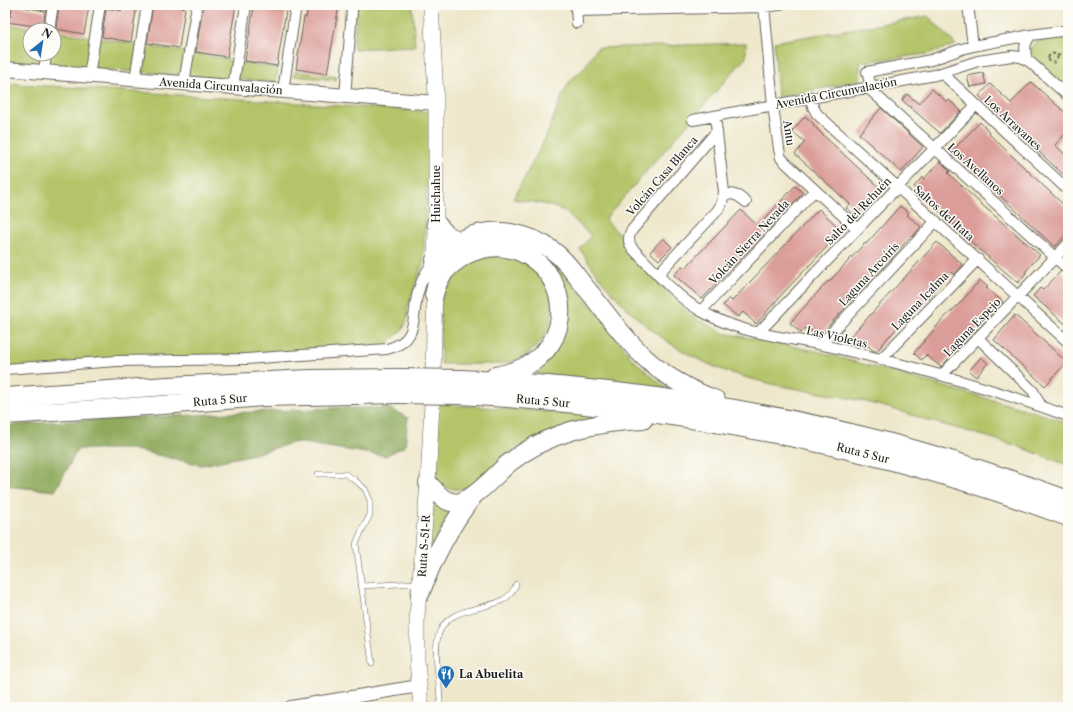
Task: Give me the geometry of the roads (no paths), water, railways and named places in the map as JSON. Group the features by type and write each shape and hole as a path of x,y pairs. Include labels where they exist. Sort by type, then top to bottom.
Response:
{"highway":[{"path":"436,223 447,235 458,240"},
{"path":"435,260 458,240 477,234 504,232 523,236 543,244 566,263 636,349 654,366 673,379 713,398 767,415"},
{"path":"434,295 440,277 449,266 479,250 498,247 517,250 534,259 548,273 557,289 560,308 558,326 551,342 540,357 526,367 489,377 461,387"},
{"name":"Ruta 5 Sur","path":"5,398 168,386 310,379 399,386 461,387 512,382 613,391 767,415 858,435 926,453 1003,477 1068,500"},
{"name":"Ruta 5 Sur","path":"5,415 164,405 399,386"},
{"name":"Ruta 5 Sur","path":"461,387 696,420 751,429 861,452 947,476 1068,517"},
{"path":"428,483 439,496 447,501 459,502 475,494 499,472 524,453 549,438 562,433 590,425 618,421 696,420"},
{"path":"420,589 445,537 475,494"}],"main road":[{"name":"Huichahue","path":"431,5 436,103 436,223 433,384"},
{"name":"Avenida Circunvalación","path":"5,69 436,103"},
{"name":"Ruta S-51-R","path":"421,707 417,640 433,384"}],"street":[{"path":"5,14 6,5"},
{"path":"50,22 52,5"},
{"path":"89,76 100,5"},
{"path":"135,79 147,5"},
{"path":"184,83 197,5"},
{"path":"233,87 246,5"},
{"path":"283,91 296,5"},
{"path":"345,96 352,11 350,5"},
{"path":"577,22 576,8 779,5"},
{"path":"968,5 974,46"},
{"name":"Antu","path":"764,6 773,106 781,158 857,229"},
{"path":"869,87 867,72 931,60 962,49 1031,35 1061,31 1067,36"},
{"path":"1031,35 1026,41 1024,48 1027,60 1068,96"},
{"name":"Avenida Circunvalación","path":"693,120 942,73 978,61 1012,56 1021,57 1027,60"},
{"path":"44,72 45,62"},
{"name":"Los Arrayanes","path":"942,73 1068,190"},
{"name":"Los Avellanos","path":"869,87 1068,269"},
{"name":"Saltos del Itata","path":"811,97 813,107 817,114 1068,342"},
{"name":"Salto del Rehuén","path":"758,333 976,105"},
{"path":"658,274 717,211 722,203 724,192 715,116"},
{"name":"Volcán Casa Blanca","path":"629,238 632,230 717,131"},
{"name":"Volcán Sierra Nevada","path":"701,311 815,190"},
{"path":"724,192 738,196 746,202"},
{"name":"Laguna Arcoíris","path":"821,344 936,221"},
{"name":"Las Violetas","path":"629,238 632,248 678,294 701,311 728,324 758,333 821,344 942,375 990,389 1068,416"},
{"name":"Laguna Espejo","path":"942,375 1068,244"},
{"name":"Laguna Icalma","path":"880,359 978,259"},
{"path":"5,369 117,361 246,359 388,349 404,341 412,330 420,285 427,270 435,260"},
{"path":"978,338 1030,388 1036,395 1041,406"},
{"path":"291,707 419,686"}],"lane":[{"path":"318,474 345,474 364,488 370,500 370,515 356,544 372,664"},
{"path":"440,707 437,643 442,627 449,618 459,613 507,598 513,592 516,584"},
{"path":"361,586 420,589"}],"place":[{"name":"La Abuelita","path":"446,689"}]}
